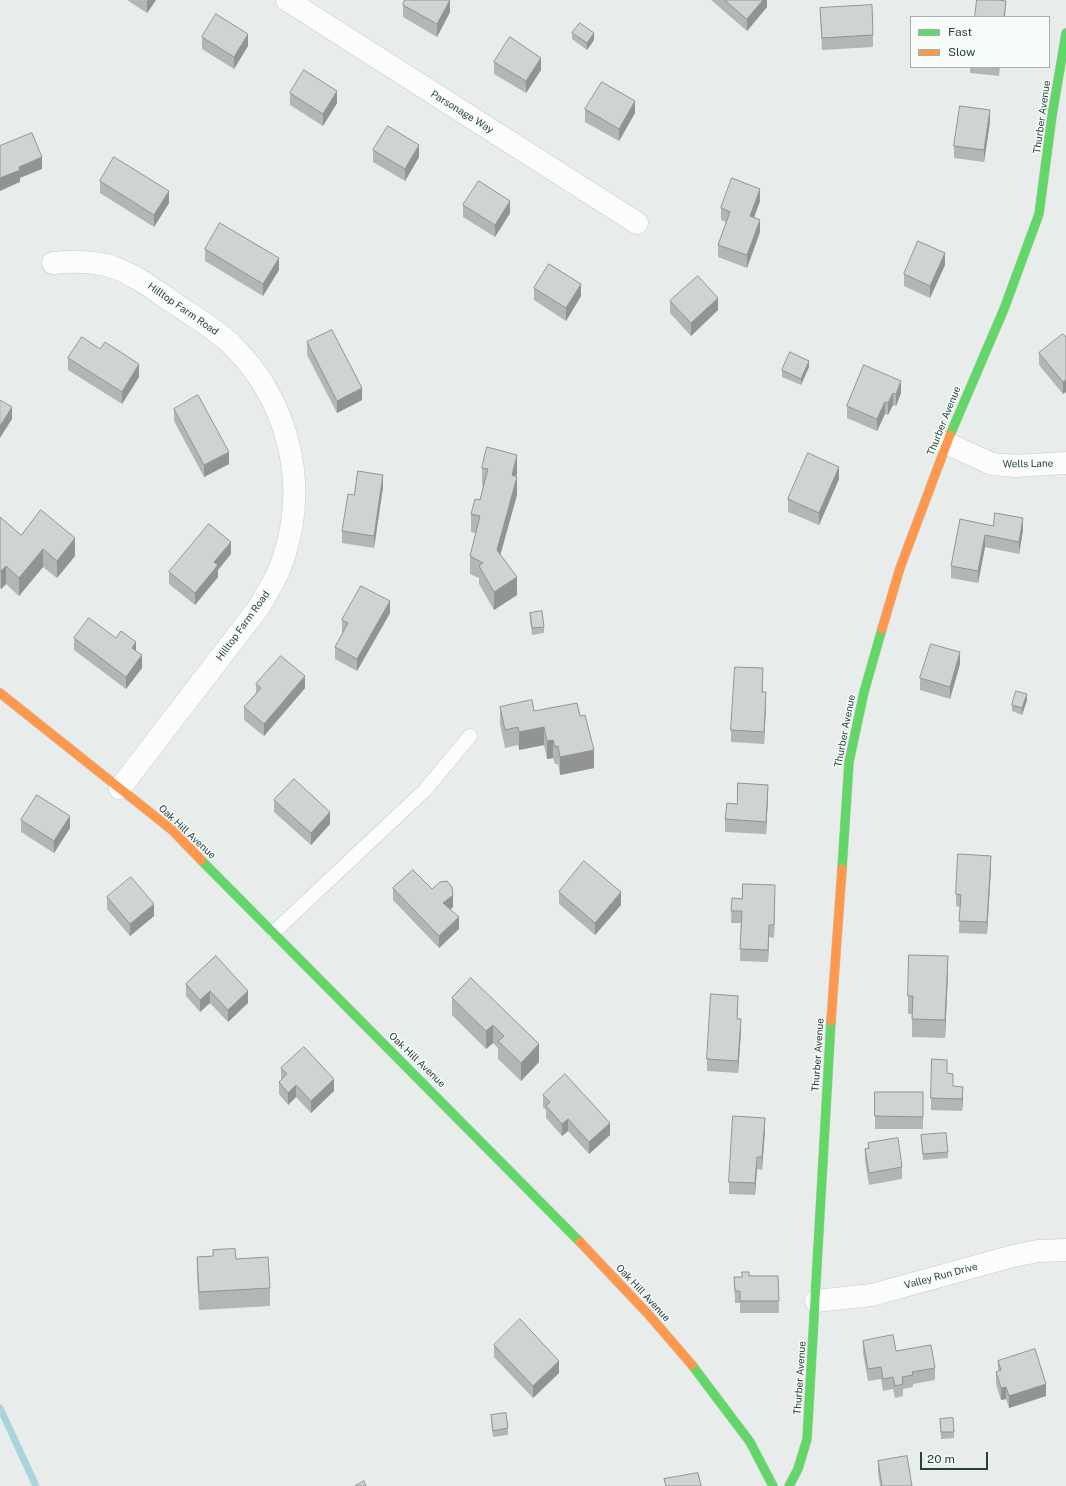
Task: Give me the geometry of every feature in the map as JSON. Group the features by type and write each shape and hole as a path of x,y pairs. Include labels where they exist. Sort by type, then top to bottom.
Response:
{"street":[{"name":"Parsonage Way","path":"287,0 637,223"},
{"name":"Thurber Avenue","path":"789,1486 798,1469 807,1439 816,1301 826,1097 849,762 864,692 898,575 946,443 1004,309 1039,214 1052,116 1066,33"},
{"name":"Hilltop Farm Road","path":"53,263 89,261 110,265 129,272 216,331 248,362 265,387 282,421 293,464 294,502 291,532 285,554 269,590 259,607 120,788"},
{"name":"Wells Lane","path":"946,443 992,464 1015,466 1066,463"},
{"name":"Oak Hill Avenue","path":"0,693 172,830 451,1109 648,1314 703,1378 750,1442 773,1486"},
{"name":"Valley Run Drive","path":"816,1301 872,1295 1013,1256 1038,1251 1066,1250"}],"lane":[{"path":"274,932 425,790 470,736"}],"building":[{"path":"405,0 450,0 437,24 403,5"},
{"path":"725,0 763,0 747,19"},
{"path":"977,0 1006,1 1004,16 975,16"},
{"path":"872,5 873,35 822,38 820,8"},
{"path":"216,14 248,34 234,57 202,37"},
{"path":"580,23 594,33 587,43 572,33"},
{"path":"510,37 541,58 526,81 494,62"},
{"path":"304,70 337,91 323,114 290,93"},
{"path":"602,82 635,101 619,129 585,109"},
{"path":"960,106 990,110 984,150 954,146"},
{"path":"388,126 419,145 405,169 373,150"},
{"path":"32,133 42,157 19,167 20,170 0,178 0,146"},
{"path":"114,157 169,191 154,215 100,181"},
{"path":"732,178 760,189 750,216 760,220 747,255 718,245 730,212 721,208"},
{"path":"479,181 510,201 495,225 463,205"},
{"path":"220,223 279,258 263,284 205,249"},
{"path":"918,241 945,253 930,286 904,274"},
{"path":"549,264 581,284 566,308 534,288"},
{"path":"698,276 718,298 691,323 670,301"},
{"path":"332,330 362,388 337,401 307,342"},
{"path":"1063,334 1066,337 1066,380 1063,382 1039,353"},
{"path":"82,337 100,349 105,342 139,364 122,392 68,358"},
{"path":"790,352 809,361 801,379 782,370"},
{"path":"864,365 901,381 896,394 893,393 888,403 885,402 877,419 847,406"},
{"path":"198,395 229,452 204,465 174,409"},
{"path":"0,400 12,407 0,426"},
{"path":"487,447 517,455 512,475 517,477 497,550 517,577 494,592 479,566 483,563 470,556 480,516 471,514 475,499 480,500 488,469 482,468"},
{"path":"808,453 839,467 819,513 788,499"},
{"path":"358,471 383,475 374,536 342,531 348,494 354,495"},
{"path":"41,510 75,538 57,561 43,549 19,578 6,566 0,571 0,517 21,535"},
{"path":"995,513 1023,518 1019,542 985,535 978,571 951,566 960,519 993,526"},
{"path":"209,524 231,542 214,562 218,565 195,593 169,572"},
{"path":"361,586 390,601 357,659 335,647 348,623 342,620"},
{"path":"542,611 544,627 532,628 530,613"},
{"path":"89,618 116,638 121,631 136,642 132,648 142,655 126,677 74,638"},
{"path":"931,644 960,652 950,687 920,678"},
{"path":"281,656 305,676 264,724 244,707 261,688 256,684"},
{"path":"735,667 763,668 762,692 766,692 764,732 731,730"},
{"path":"1016,691 1027,694 1022,708 1012,705"},
{"path":"532,700 534,711 577,703 580,716 585,715 594,750 560,757 558,746 555,747 553,740 547,741 544,727 519,732 518,727 505,730 500,707"},
{"path":"294,779 330,812 311,833 274,800"},
{"path":"738,783 768,785 766,822 725,819 727,803 737,804"},
{"path":"37,795 70,816 54,841 21,820"},
{"path":"958,854 991,856 987,922 959,921 961,895 956,894"},
{"path":"584,861 621,892 595,923 559,892"},
{"path":"413,870 432,889 440,882 447,881 452,887 453,895 443,903 459,917 439,936 393,888"},
{"path":"131,877 154,904 130,924 107,897"},
{"path":"743,884 775,885 774,925 769,925 768,950 740,949 742,911 731,911 732,898 742,899"},
{"path":"909,955 948,956 945,1020 912,1019 913,996 908,996"},
{"path":"216,956 248,991 228,1010 210,991 200,1000 186,984"},
{"path":"471,978 539,1044 521,1063 498,1041 504,1036 493,1025 486,1031 452,998"},
{"path":"711,994 738,996 737,1019 741,1019 738,1061 707,1059"},
{"path":"304,1047 334,1079 311,1101 296,1085 288,1093 279,1082 287,1074 281,1068"},
{"path":"932,1059 947,1060 947,1073 953,1074 953,1086 963,1087 962,1099 931,1098"},
{"path":"565,1074 610,1123 589,1142 568,1119 562,1124 546,1106 550,1102 543,1095"},
{"path":"875,1092 923,1092 923,1117 875,1116"},
{"path":"733,1116 765,1118 762,1157 757,1157 755,1183 729,1182"},
{"path":"946,1133 948,1152 923,1154 921,1135"},
{"path":"898,1138 902,1167 869,1173 865,1149 869,1148 868,1143"},
{"path":"235,1249 236,1259 268,1257 270,1288 199,1292 197,1257 213,1256 213,1250"},
{"path":"742,1272 749,1272 749,1276 778,1276 779,1301 740,1301 740,1291 735,1291 734,1277 742,1277"},
{"path":"520,1319 559,1361 533,1386 494,1345"},
{"path":"893,1335 896,1351 931,1345 935,1368 912,1372 913,1375 902,1377 903,1384 895,1386 893,1377 883,1379 881,1367 868,1369 863,1341"},
{"path":"1035,1349 1046,1384 1009,1396 1006,1387 1001,1388 996,1372 1001,1370 998,1361"},
{"path":"506,1413 508,1428 493,1431 491,1415"},
{"path":"953,1418 954,1432 941,1432 940,1419"},
{"path":"907,1456 912,1486 882,1486 878,1461"},
{"path":"698,1473 701,1486 666,1486 664,1479"},
{"path":"364,1481 366,1486 355,1486"}],"waterway":[{"path":"0,1408 36,1486"}],"traffic: fast":[{"path":"950,435 1004,309 1039,214 1052,116 1066,33"},
{"path":"842,869 849,762 864,692 882,629"},
{"path":"201,860 580,1242"},
{"path":"789,1486 798,1469 807,1439 831,1021"},
{"path":"692,1365 750,1442 773,1486"}],"traffic: slow":[{"path":"882,629 900,568 950,435"},
{"path":"0,693 172,830 201,860"},
{"path":"831,1021 842,869"},
{"path":"580,1242 648,1314 692,1365"}]}
